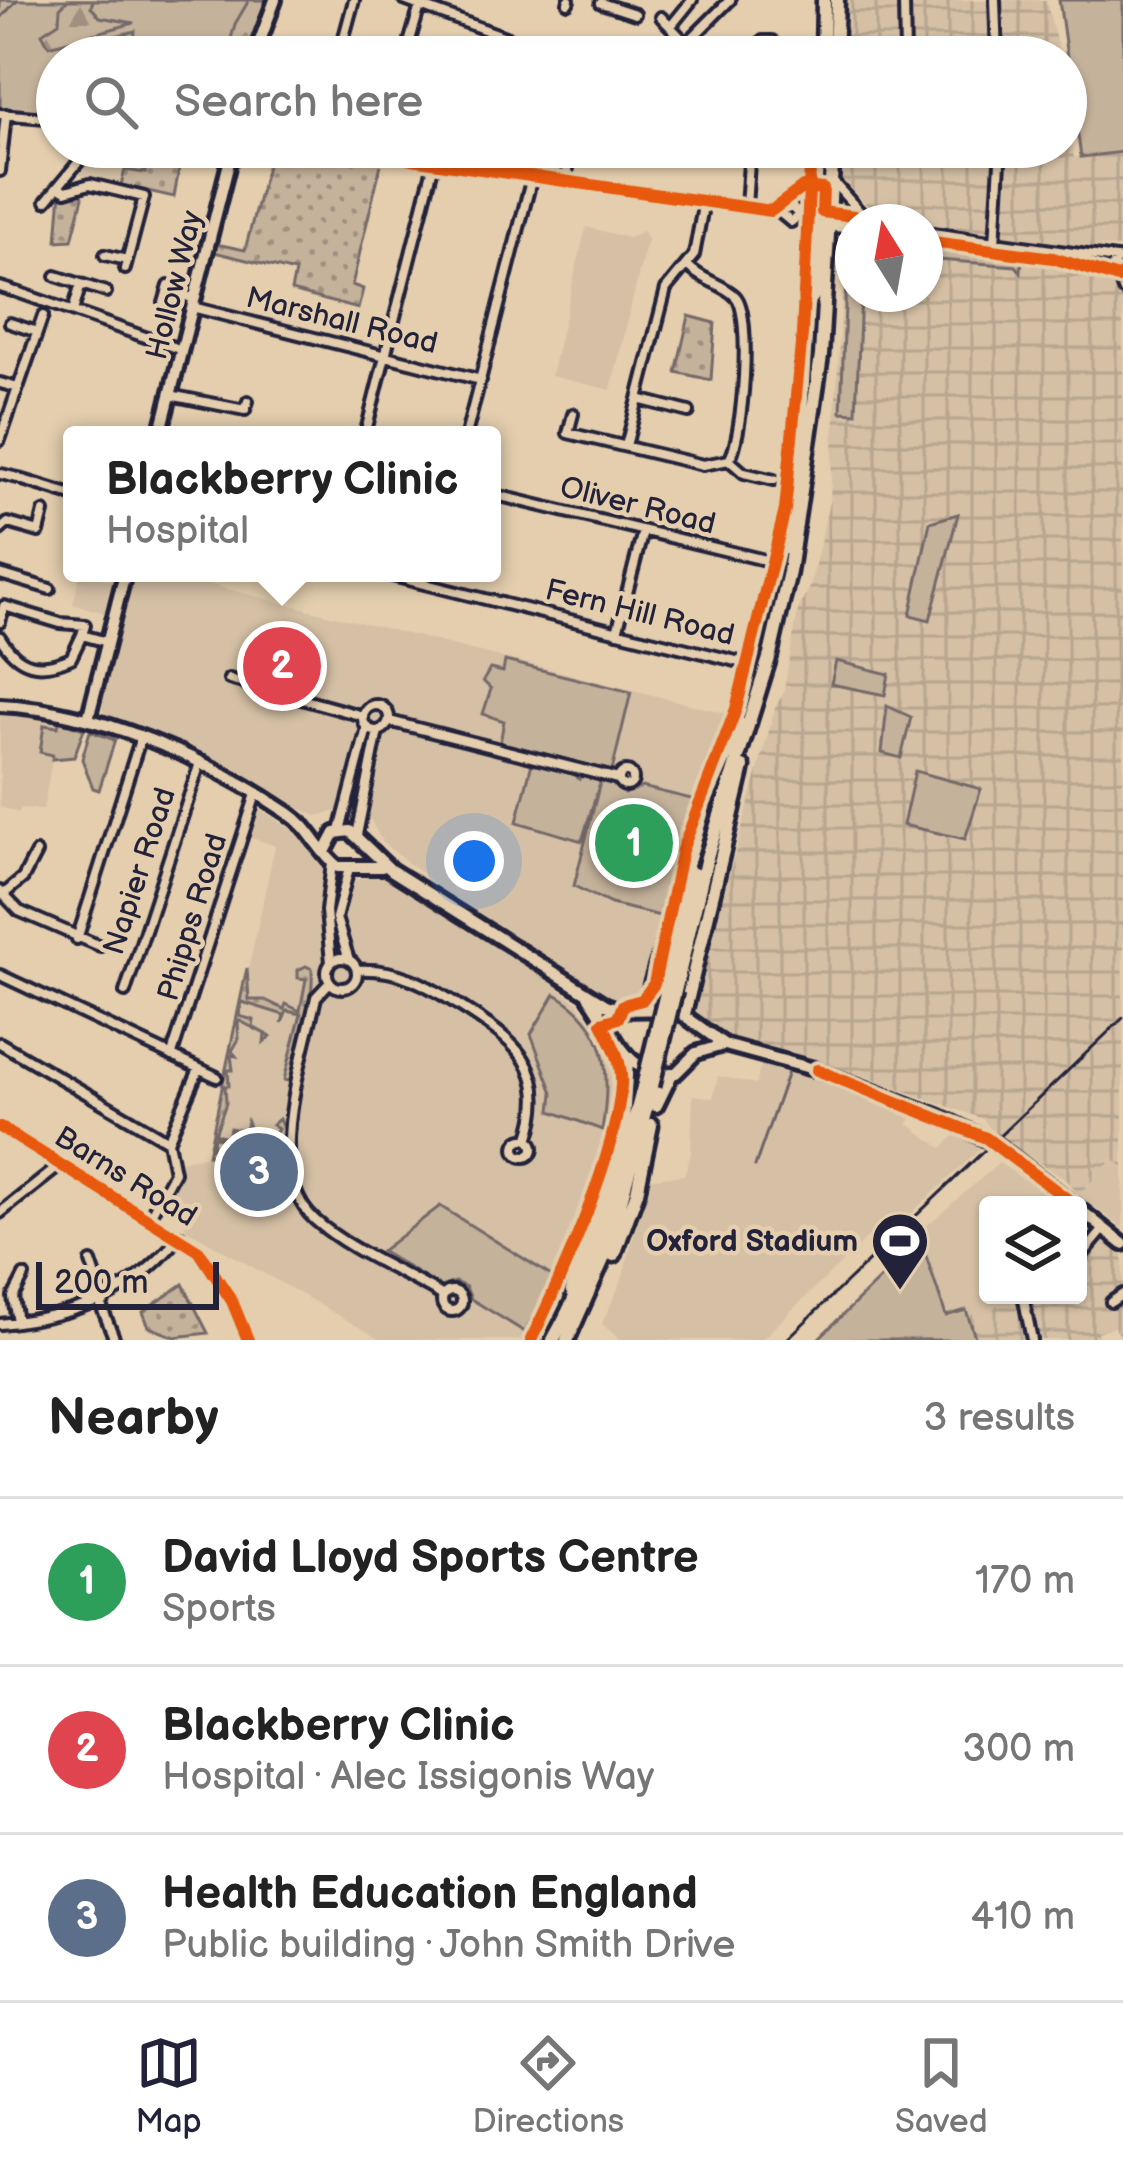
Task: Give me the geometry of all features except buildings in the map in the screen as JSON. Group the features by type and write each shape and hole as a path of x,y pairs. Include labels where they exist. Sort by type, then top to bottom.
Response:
{"highway":[{"path":"823,36 824,0"},
{"path":"836,36 837,0"},
{"path":"688,1020 802,501 821,356 824,222 820,168"},
{"path":"671,990 699,855 761,655 789,524 810,306 832,168"},
{"path":"553,1340 572,1318 623,1204 671,990 770,655"},
{"path":"640,1008 705,804 740,724"},
{"path":"567,1340 623,1121 627,1061"},
{"path":"572,1318 590,1310 624,1230 658,1095 670,1075"}],"main road":[{"path":"262,36 275,0"},
{"name":"Hollow Way","path":"162,426 228,168"},
{"path":"88,719 123,582"},
{"path":"0,705 88,719 140,740 256,794 353,866 391,871"},
{"path":"332,846 357,835 364,848 391,871 606,1005 688,1020 725,1045 838,1078 994,1143 1063,1196"},
{"path":"353,866 364,848"},
{"path":"583,989 619,1040 627,1061 670,1075 696,1052 725,1045"},
{"path":"619,1040 622,1021 640,1008"},
{"path":"688,1020 696,1052"},
{"path":"1087,1214 1123,1242"}],"street":[{"path":"344,36 355,0"},
{"path":"404,0 503,36"},
{"path":"671,26 692,0"},
{"path":"694,36 730,0"},
{"path":"904,0 905,36"},
{"path":"995,0 996,36"},
{"path":"601,3 632,7"},
{"path":"411,36 420,6"},
{"path":"661,17 679,36"},
{"path":"491,36 492,32"},
{"path":"0,171 3,114 36,117"},
{"path":"46,201 74,168"},
{"path":"367,426 433,168"},
{"path":"465,168 779,212"},
{"path":"565,182 568,168"},
{"path":"746,207 749,168"},
{"path":"995,243 999,168"},
{"path":"468,426 532,177"},
{"path":"832,181 853,204"},
{"path":"58,187 66,191 90,184 144,196 126,265 105,255"},
{"path":"626,446 666,290 688,266 704,201"},
{"path":"824,222 835,223"},
{"path":"943,235 1118,259 1123,290"},
{"path":"688,266 734,294 745,317 739,441 729,460"},
{"path":"56,276 106,292"},
{"path":"73,311 82,284"},
{"path":"0,286 45,310 73,311 182,350"},
{"name":"Marshall Road","path":"164,304 168,289 193,303 481,380"},
{"path":"0,440 45,310"},
{"path":"10,322 37,332"},
{"path":"0,383 17,388"},
{"path":"170,395 245,410 248,400"},
{"path":"638,399 689,412"},
{"path":"572,414 565,432 703,465 729,460"},
{"path":"729,460 744,473 774,480"},
{"path":"0,473 63,493"},
{"name":"Oliver Road","path":"501,496 773,562"},
{"path":"0,530 11,524 17,508"},
{"path":"11,524 39,532 44,512"},
{"path":"617,632 643,531"},
{"path":"0,574 50,589"},
{"name":"Fern Hill Road","path":"416,582 748,664"},
{"path":"0,622 4,606 60,623 85,625 71,658 41,667 10,655 0,637"},
{"path":"82,635 107,642"},
{"path":"229,679 363,716 373,730 357,835"},
{"path":"363,716 379,705 389,721"},
{"path":"443,1297 317,1222 293,1182 286,1149 290,1126 316,997 330,982 326,911 332,846 373,730 389,721 619,779"},
{"path":"77,939 140,740"},
{"name":"Napier Road","path":"125,992 199,766"},
{"name":"Phipps Road","path":"172,1054 256,794"},
{"path":"36,853 23,878 2,892 19,911 100,946"},
{"path":"353,866 336,918 349,959 357,970 405,974 510,1038 524,1056 537,1093 528,1139"},
{"path":"331,962 349,959"},
{"path":"330,982 349,986 357,970"},
{"path":"0,975 218,1077"},
{"path":"0,1043 168,1141"},
{"path":"149,1216 174,1172 168,1141 199,1069"},
{"name":"Barns Road","path":"0,1127 199,1251 223,1286 248,1340"},
{"path":"0,1214 62,1164"},
{"path":"1087,1251 1108,1230"},
{"path":"0,1324 102,1302 147,1274 180,1235"},
{"path":"91,1262 115,1340"},
{"path":"16,1322 13,1297 24,1276"},
{"path":"1112,1302 1123,1294"},
{"path":"1025,1304 1032,1340"}],"shaded area":[{"path":"842,0 1046,0 1055,36 841,36"},
{"path":"1123,152 1123,248 1070,246 943,227 943,204 866,204 838,176 838,168 1087,168 1087,156"},
{"path":"76,168 179,168 174,197 71,173"},
{"path":"586,227 629,238 643,231 647,240 611,390 551,376"},
{"path":"943,244 1052,259 1109,276 1123,301 1123,1167 1113,1159 1078,1195 1067,1180 995,1135 983,1119 816,1059 710,1031 692,1009 776,705 783,695 798,610 810,587 830,498 841,312 943,312"},
{"path":"78,582 117,582 108,614 73,604"},
{"path":"130,582 198,582 725,713 681,847 644,994 630,1002 615,1000 441,889 383,843 369,817 346,809 317,816 106,718 101,704"},
{"path":"0,714 59,721 43,810 21,808 19,813 0,807"},
{"path":"257,807 312,843 329,878 349,883 377,873 538,973 577,1002 603,1037 614,1078 612,1106 567,1260 525,1340 382,1340 187,1230 171,1189 179,1161 208,1155 275,846 249,837"},
{"path":"762,1061 913,1115 908,1124 942,1148 955,1135 981,1148 896,1228 887,1219 761,1340 621,1340 602,1324 622,1279 650,1178 684,1175 691,1153 693,1095 713,1098 718,1076 756,1084"},
{"path":"1113,1159 1123,1167 1123,1228 1087,1202 1087,1196 1078,1195"},
{"path":"999,1163 1048,1196 979,1196 979,1304 998,1304 982,1321 966,1311 947,1317 917,1234"},
{"path":"1099,1234 1123,1251 1123,1340 1114,1327 1097,1332 1099,1340 976,1340 966,1311 982,1321 998,1304 1087,1304 1087,1245"}],"green space":[{"path":"0,0 266,0 252,36 36,36 36,114 0,110"},
{"path":"68,0 93,0 91,7 100,17 134,23 86,36 44,36 59,22 60,8"},
{"path":"249,0 266,0 252,36 232,36"},
{"path":"1059,0 1123,0 1123,152 1087,156 1087,36 1064,36"},
{"path":"145,168 179,168 174,197 121,185 125,170 145,173"},
{"path":"266,168 380,168 352,285 363,289 358,309 291,291 295,272 214,252 216,244 245,250"},
{"path":"80,189 83,197 72,240 57,241 61,192"},
{"path":"943,245 1022,256 1021,272 1016,266 943,260"},
{"path":"845,312 860,312 856,413 841,412"},
{"path":"689,316 715,323 711,380 676,372"},
{"path":"958,514 930,620 910,615 930,522"},
{"path":"505,661 631,692 612,771 500,743 504,721 483,714 491,689 483,681 490,669 503,672"},
{"path":"836,661 889,674 885,695 831,684"},
{"path":"887,706 911,717 901,758 882,753"},
{"path":"59,721 84,729 74,757 52,759 53,755 40,752 44,725 58,727"},
{"path":"90,731 115,740 99,790 93,788 82,759"},
{"path":"532,763 572,772 579,779 581,774 611,782 624,794 642,787 696,800 664,917 611,904 574,886 600,782 582,841 517,822"},
{"path":"915,771 981,789 965,839 903,825"},
{"path":"247,968 249,1000 265,1000 284,1009 286,1004 300,1011 306,979 298,978 298,970 312,969 311,997 294,1083 284,1080 301,1014 287,1011 282,1023 284,1015 242,1002 239,1016 254,1020 253,1027 271,1037 264,1043 265,1034 238,1020 239,1039 232,1051 236,1056 231,1055 233,1070 228,1070 226,1103 215,1134 228,1137 230,1128 245,1131 247,1122 251,1132 232,1130 229,1139 214,1137 212,1148 254,1155 258,1129 264,1130 257,1159 269,1162 270,1142 278,1129 272,1125 279,1119 284,1131 275,1165 208,1155"},
{"path":"555,994 587,1021 602,1053 606,1090 602,1130 551,1111 553,1093 531,1034"},
{"path":"440,1206 553,1277 525,1332 471,1299 466,1287 455,1282 440,1287 381,1251"},
{"name":"Oxford Stadium","path":"909,1251 926,1256 946,1316 966,1310 976,1340 817,1340"},
{"path":"183,1284 208,1333 175,1337 149,1327 143,1312"}],"waterway":[{"path":"0,19 17,0"},
{"path":"755,1166 788,1072"}],"railway":[{"path":"786,1340 1123,1018"}],"cycle path":[{"path":"474,168 771,211 803,187 823,189 822,212 835,214"},
{"path":"531,1340 586,1214 610,1145 620,1068 602,1023 618,1018 623,1005 642,1000 654,984 682,850 736,709 785,510 802,334 810,168"},
{"path":"943,243 1053,258 1118,278 1123,274"},
{"path":"817,1070 986,1138 1063,1196"},
{"path":"0,1127 199,1251 232,1301 248,1340"}],"place":[{"name":"Blackberry Clinic","path":"282,666"},
{"name":"David Lloyd Sports Centre","path":"634,843"},
{"name":"Health Education England","path":"259,1172"},
{"name":"Oxford Stadium","path":"900,1292"}]}
